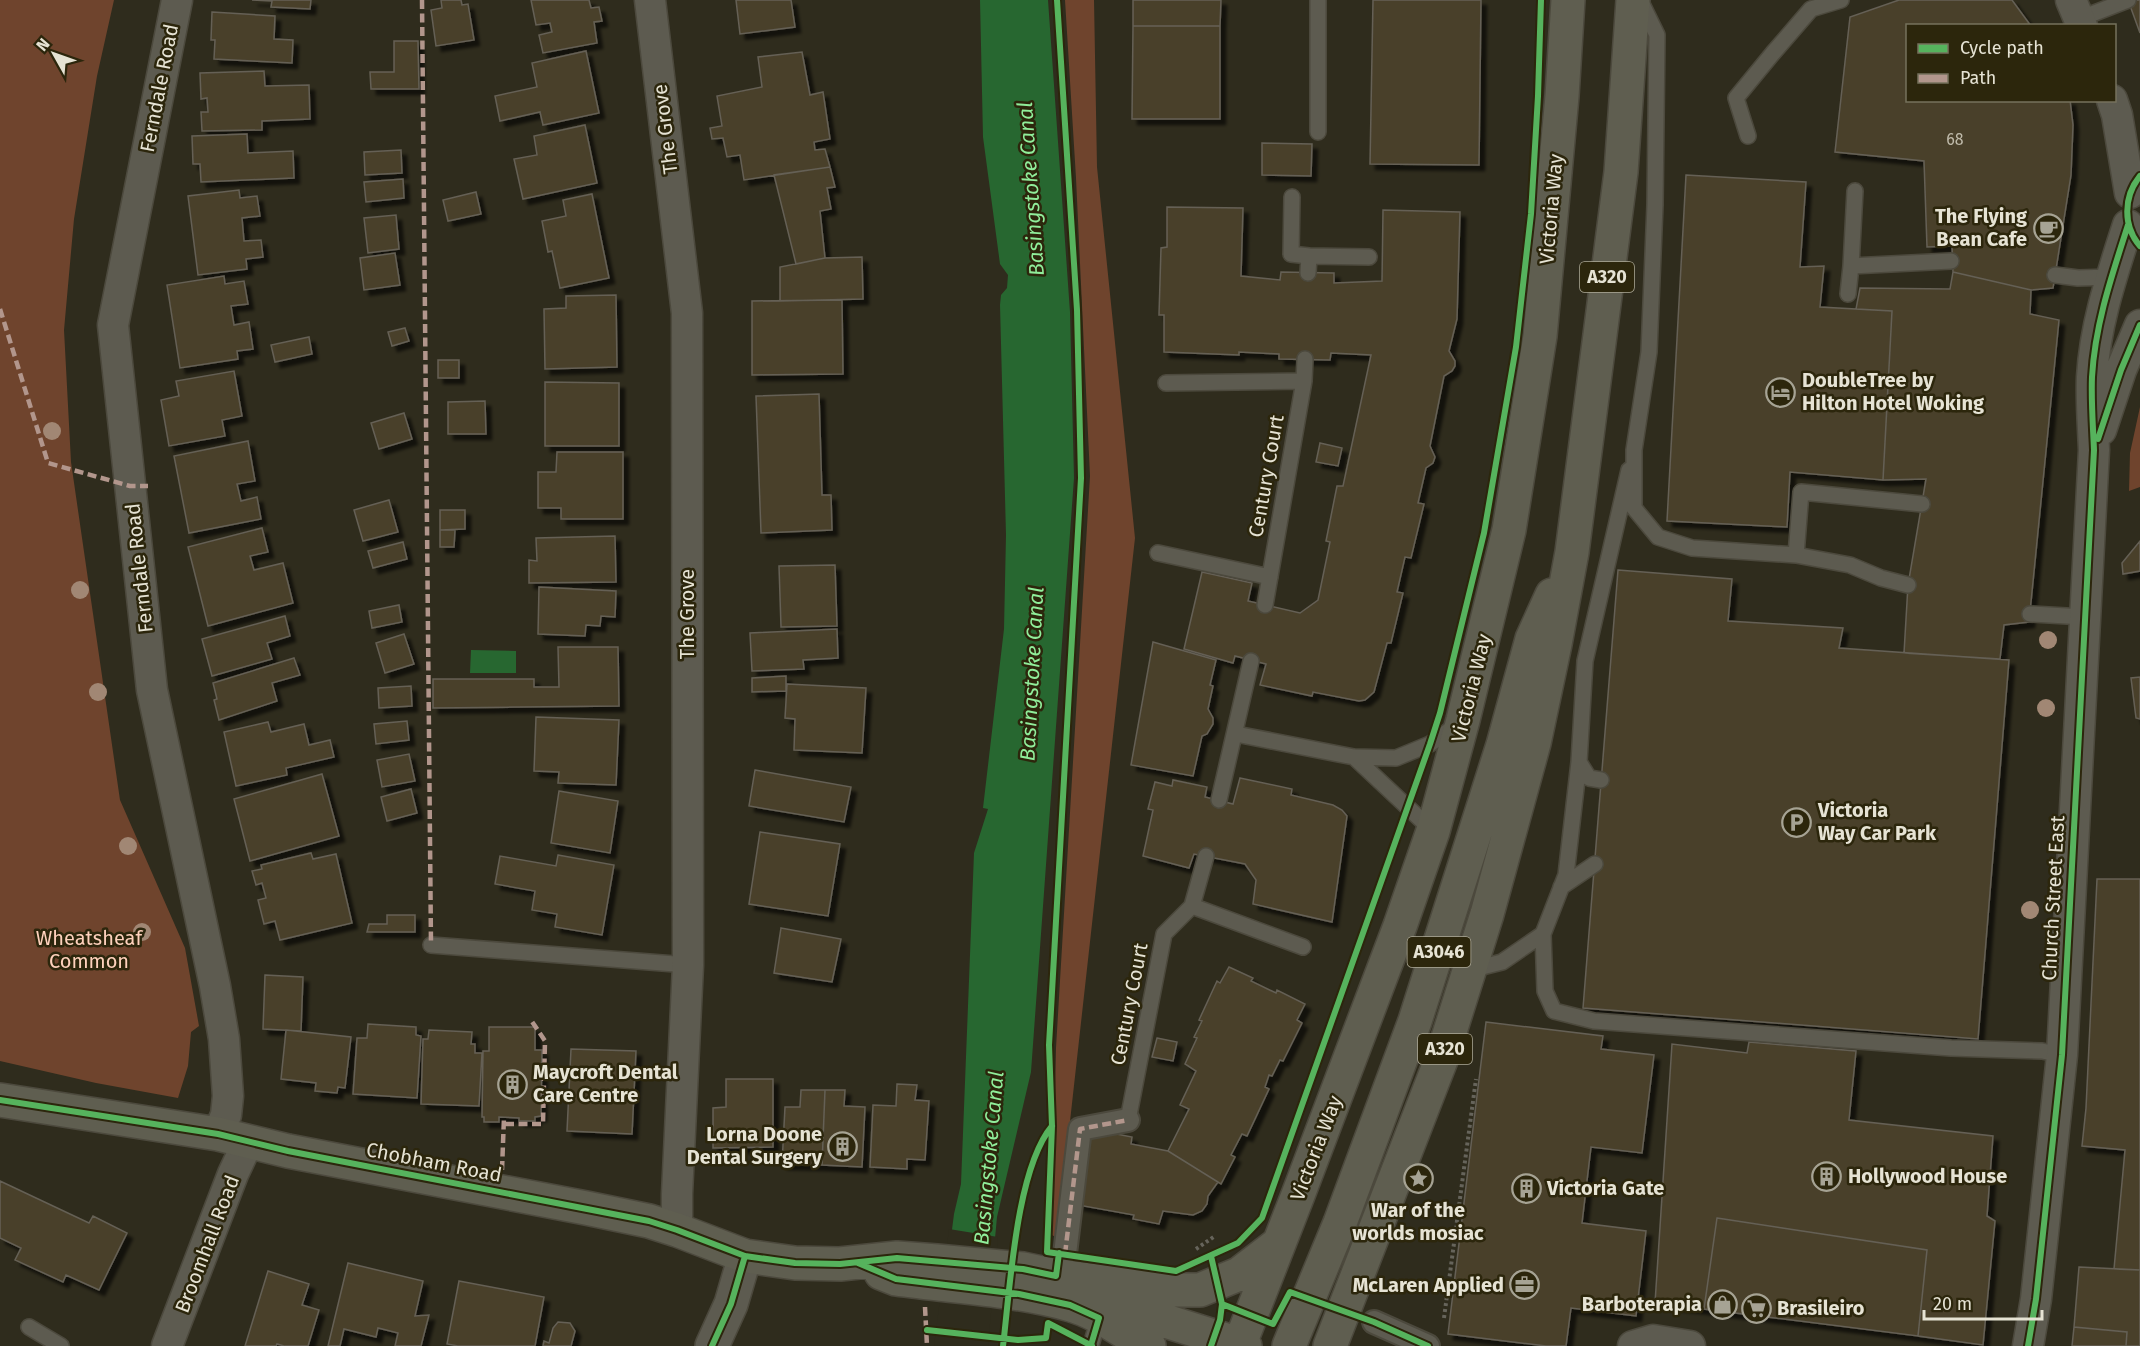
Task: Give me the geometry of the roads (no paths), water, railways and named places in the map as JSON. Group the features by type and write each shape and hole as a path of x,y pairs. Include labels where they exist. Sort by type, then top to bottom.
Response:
{"main road":[{"name":"Victoria Way","path":"1241,1345 1400,926 1433,831 1463,720 1509,530 1540,336 1562,96 1568,0"},
{"name":"A320","path":"1330,1346 1441,1060 1470,970 1534,742 1572,552 1621,172 1633,0"},
{"name":"A3046","path":"1289,1346 1344,1212 1415,1021 1500,756 1532,639 1572,552"},
{"name":"Chobham Road","path":"0,1100 218,1134 248,1142 649,1221 745,1257 795,1263 840,1264 897,1258 936,1273 1021,1282 1070,1305 1095,1332 1143,1344"},
{"name":"Chobham Road","path":"1021,1282 1061,1265 1173,1290 1200,1290 1239,1274 1278,1243"},
{"name":"Chobham Road","path":"1061,1265 1107,1301 1241,1345"}],"street":[{"name":"Ferndale Road","path":"177,0 113,325 152,690 215,986 224,1039 228,1096 226,1115 218,1134"},
{"name":"The Grove","path":"650,0 687,313 688,965 677,1230"},
{"path":"2116,94 2140,120"},
{"name":"Church Street East","path":"2028,1346 2036,1299 2062,1055 2094,450 2092,378 2096,342 2111,277 2134,236 2126,209 2135,184 2113,102"},
{"name":"Church Street East","path":"2094,450 2121,370 2140,325"},
{"path":"1061,1265 1080,1129 1128,1120"},
{"name":"Broomhall Road","path":"167,1346 233,1174 248,1142"},
{"path":"712,1346 731,1304 745,1257"},
{"path":"1374,1322 1428,1346"},
{"path":"1633,1346 1653,1340 1690,1346"}],"lane":[{"path":"1318,0 1318,132"},
{"path":"1640,0 1657,35 1655,205 1649,352 1634,450 1585,660 1580,762 1566,875 1543,934 1545,991 1554,1011 1594,1021 1951,1048 2042,1051 2062,1055"},
{"path":"1749,136 1736,98 1811,9 1841,0"},
{"path":"2077,15 2128,0"},
{"path":"1848,294 1855,191"},
{"path":"1292,197 1291,254 1369,257"},
{"path":"1308,256 1308,273"},
{"path":"1851,266 1951,261"},
{"path":"2055,275 2078,278 2111,277"},
{"name":"Century Court","path":"1265,605 1304,381 1305,359"},
{"path":"1166,383 1304,381"},
{"path":"1634,450 1634,508 1658,537 1692,548 1796,555 1850,565 1881,578 1908,585"},
{"path":"1796,555 1801,492 1922,504"},
{"path":"1158,553 1270,577"},
{"path":"2030,614 2084,617"},
{"path":"1219,800 1251,661"},
{"path":"1236,734 1354,757 1396,758 1430,744 1463,720"},
{"path":"1354,757 1433,831"},
{"path":"1580,762 1589,778 1601,780"},
{"name":"Century Court","path":"1128,1120 1164,934 1192,906 1206,856"},
{"path":"1561,887 1594,864"},
{"path":"1192,906 1303,947"},
{"path":"1470,970 1502,962 1543,934"},
{"path":"431,945 688,965"},
{"path":"29,1327 61,1346"}],"water":[{"name":"Basingstoke Canal","path":"980,0 1048,0 1070,312 1074,478 1031,1072 997,1217 985,1346 937,1346 954,1214 961,1184 974,853 988,809 983,808 1004,629 1006,535 1000,305 1001,295 1007,288 1008,275 1000,264 983,137"},
{"path":"471,650 516,651 516,673 470,673"}],"place":[{"name":"The Flying Bean Cafe","path":"2048,228"},
{"name":"DoubleTree by Hilton Hotel Woking","path":"1781,392"},
{"name":"Victoria Way Car Park","path":"1797,822"},
{"name":"Maycroft Dental Care Centre","path":"512,1084"},
{"name":"Lorna Doone Dental Surgery","path":"843,1146"},
{"name":"Hollywood House","path":"1827,1176"},
{"name":"War of the worlds mosiac","path":"1418,1179"},
{"name":"Victoria Gate","path":"1526,1188"},
{"name":"McLaren Applied","path":"1525,1285"},
{"name":"Barboterapia","path":"1723,1304"},
{"name":"Brasileiro","path":"1756,1308"}],"park label":[{"name":"Wheatsheaf Common","path":"89,950"}]}
